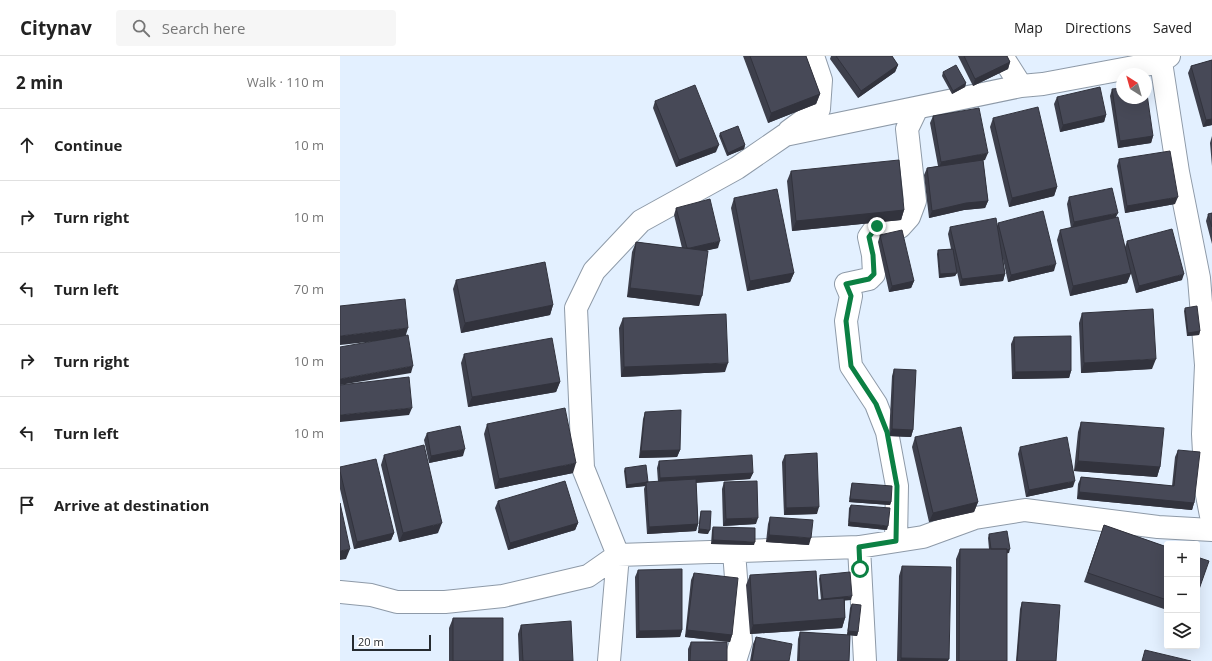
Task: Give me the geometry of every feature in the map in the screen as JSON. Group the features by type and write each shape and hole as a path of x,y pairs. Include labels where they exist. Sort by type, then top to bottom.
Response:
{"street":[{"path":"609,661 618,556 583,468 576,308 594,271 641,221 737,168 819,109 821,80 812,56"},
{"path":"1002,56 1021,86"},
{"path":"785,134 1021,86 1043,84 1165,59 1178,172 1199,278 1209,365 1203,434 1206,490 1212,521"},
{"path":"896,541 897,486 887,432 876,404 851,366 846,321 851,296 846,284 869,279 874,274 873,255 869,237 877,226 900,227 908,217 913,206 915,201 907,129 917,108"},
{"path":"1158,527 1177,518 1206,490"},
{"path":"340,592 371,595 397,602 445,602 503,596 588,576 618,556 859,547 923,537 974,518 1025,510 1158,527 1212,530"},
{"path":"859,547 864,661"},
{"path":"734,552 741,642 735,661"}],"building":[{"path":"750,56 806,56 820,94 771,113"},
{"path":"836,56 892,56 898,65 861,91"},
{"path":"964,56 1007,56 1010,62 975,79"},
{"path":"1212,60 1212,119 1206,120 1191,66"},
{"path":"956,65 966,83 953,91 943,72"},
{"path":"695,85 719,145 679,160 655,101"},
{"path":"1100,87 1106,115 1063,125 1057,97"},
{"path":"1112,89 1116,89 1116,104 1148,104 1153,136 1120,141"},
{"path":"1038,107 1057,187 1012,198 993,118"},
{"path":"979,108 988,153 941,162 933,116"},
{"path":"738,126 745,145 728,153 720,133"},
{"path":"1170,151 1178,197 1127,206 1119,159"},
{"path":"899,160 904,210 796,221 791,171"},
{"path":"983,160 988,201 966,203 932,211 927,168"},
{"path":"1112,188 1118,213 1074,222 1069,197"},
{"path":"777,189 794,273 750,281 734,198"},
{"path":"710,199 720,241 687,248 676,208"},
{"path":"1043,211 1056,264 1011,275 998,223"},
{"path":"1212,213 1212,227 1208,214"},
{"path":"1118,217 1131,273 1073,286 1060,230"},
{"path":"996,218 1005,274 962,279 950,227"},
{"path":"1172,229 1184,274 1139,286 1127,241"},
{"path":"902,230 914,281 892,286 880,235"},
{"path":"636,242 708,251 702,296 630,288"},
{"path":"953,249 957,273 940,274 938,250"},
{"path":"545,262 553,305 465,323 456,280"},
{"path":"405,299 408,328 340,336 340,306"},
{"path":"1197,306 1200,331 1188,333 1185,308"},
{"path":"1153,309 1156,359 1084,363 1082,313"},
{"path":"726,314 728,363 624,367 623,318"},
{"path":"408,335 413,366 340,379 340,347"},
{"path":"1071,336 1071,371 1015,372 1014,337"},
{"path":"552,338 560,382 472,397 464,354"},
{"path":"894,369 916,370 913,430 892,429"},
{"path":"409,377 412,408 340,415 340,385"},
{"path":"565,408 576,463 499,479 487,424"},
{"path":"681,410 680,450 641,451 645,412"},
{"path":"1081,422 1164,428 1160,467 1078,461"},
{"path":"460,426 465,449 431,456 427,433"},
{"path":"961,427 978,502 933,513 915,437"},
{"path":"1067,437 1075,481 1029,490 1020,447"},
{"path":"424,445 442,523 403,533 384,455"},
{"path":"1178,450 1200,452 1194,503 1079,492 1081,477 1174,486"},
{"path":"817,453 819,507 786,508 785,455"},
{"path":"752,455 753,473 660,478 659,461"},
{"path":"376,459 394,533 357,542 340,467"},
{"path":"646,465 648,482 627,485 625,468"},
{"path":"696,479 698,524 649,527 646,482"},
{"path":"565,481 578,523 510,543 498,501"},
{"path":"757,481 758,518 726,519 724,482"},
{"path":"852,483 892,486 891,502 850,499"},
{"path":"340,503 350,549 340,551"},
{"path":"851,505 890,508 888,526 849,522"},
{"path":"701,511 711,511 710,530 699,529"},
{"path":"770,517 813,520 811,538 769,535"},
{"path":"1104,525 1164,546 1164,599 1088,573"},
{"path":"713,527 755,528 755,542 713,540"},
{"path":"1007,531 1010,549 991,549 989,534"},
{"path":"960,549 1007,549 1007,661 959,661"},
{"path":"1200,558 1209,561 1200,586"},
{"path":"902,566 951,567 949,659 901,658"},
{"path":"682,569 682,630 639,631 638,570"},
{"path":"816,571 818,600 844,598 845,618 753,625 750,575"},
{"path":"850,572 852,596 823,599 820,575"},
{"path":"694,573 738,578 732,635 687,630"},
{"path":"1022,602 1060,605 1056,661 1017,661"},
{"path":"852,604 861,605 858,632 848,631"},
{"path":"453,618 503,618 503,661 453,661"},
{"path":"571,621 573,661 523,661 521,625"},
{"path":"800,632 850,635 849,661 799,661"},
{"path":"756,637 792,644 789,661 752,661"},
{"path":"691,642 727,642 727,661 690,661"},
{"path":"1145,650 1191,661 1142,661"}],"route":[{"path":"860,569 859,547 896,541 897,486 887,432 876,404 851,366 846,321 851,296 846,284 869,279 874,274 873,255 869,237 877,226"}]}
